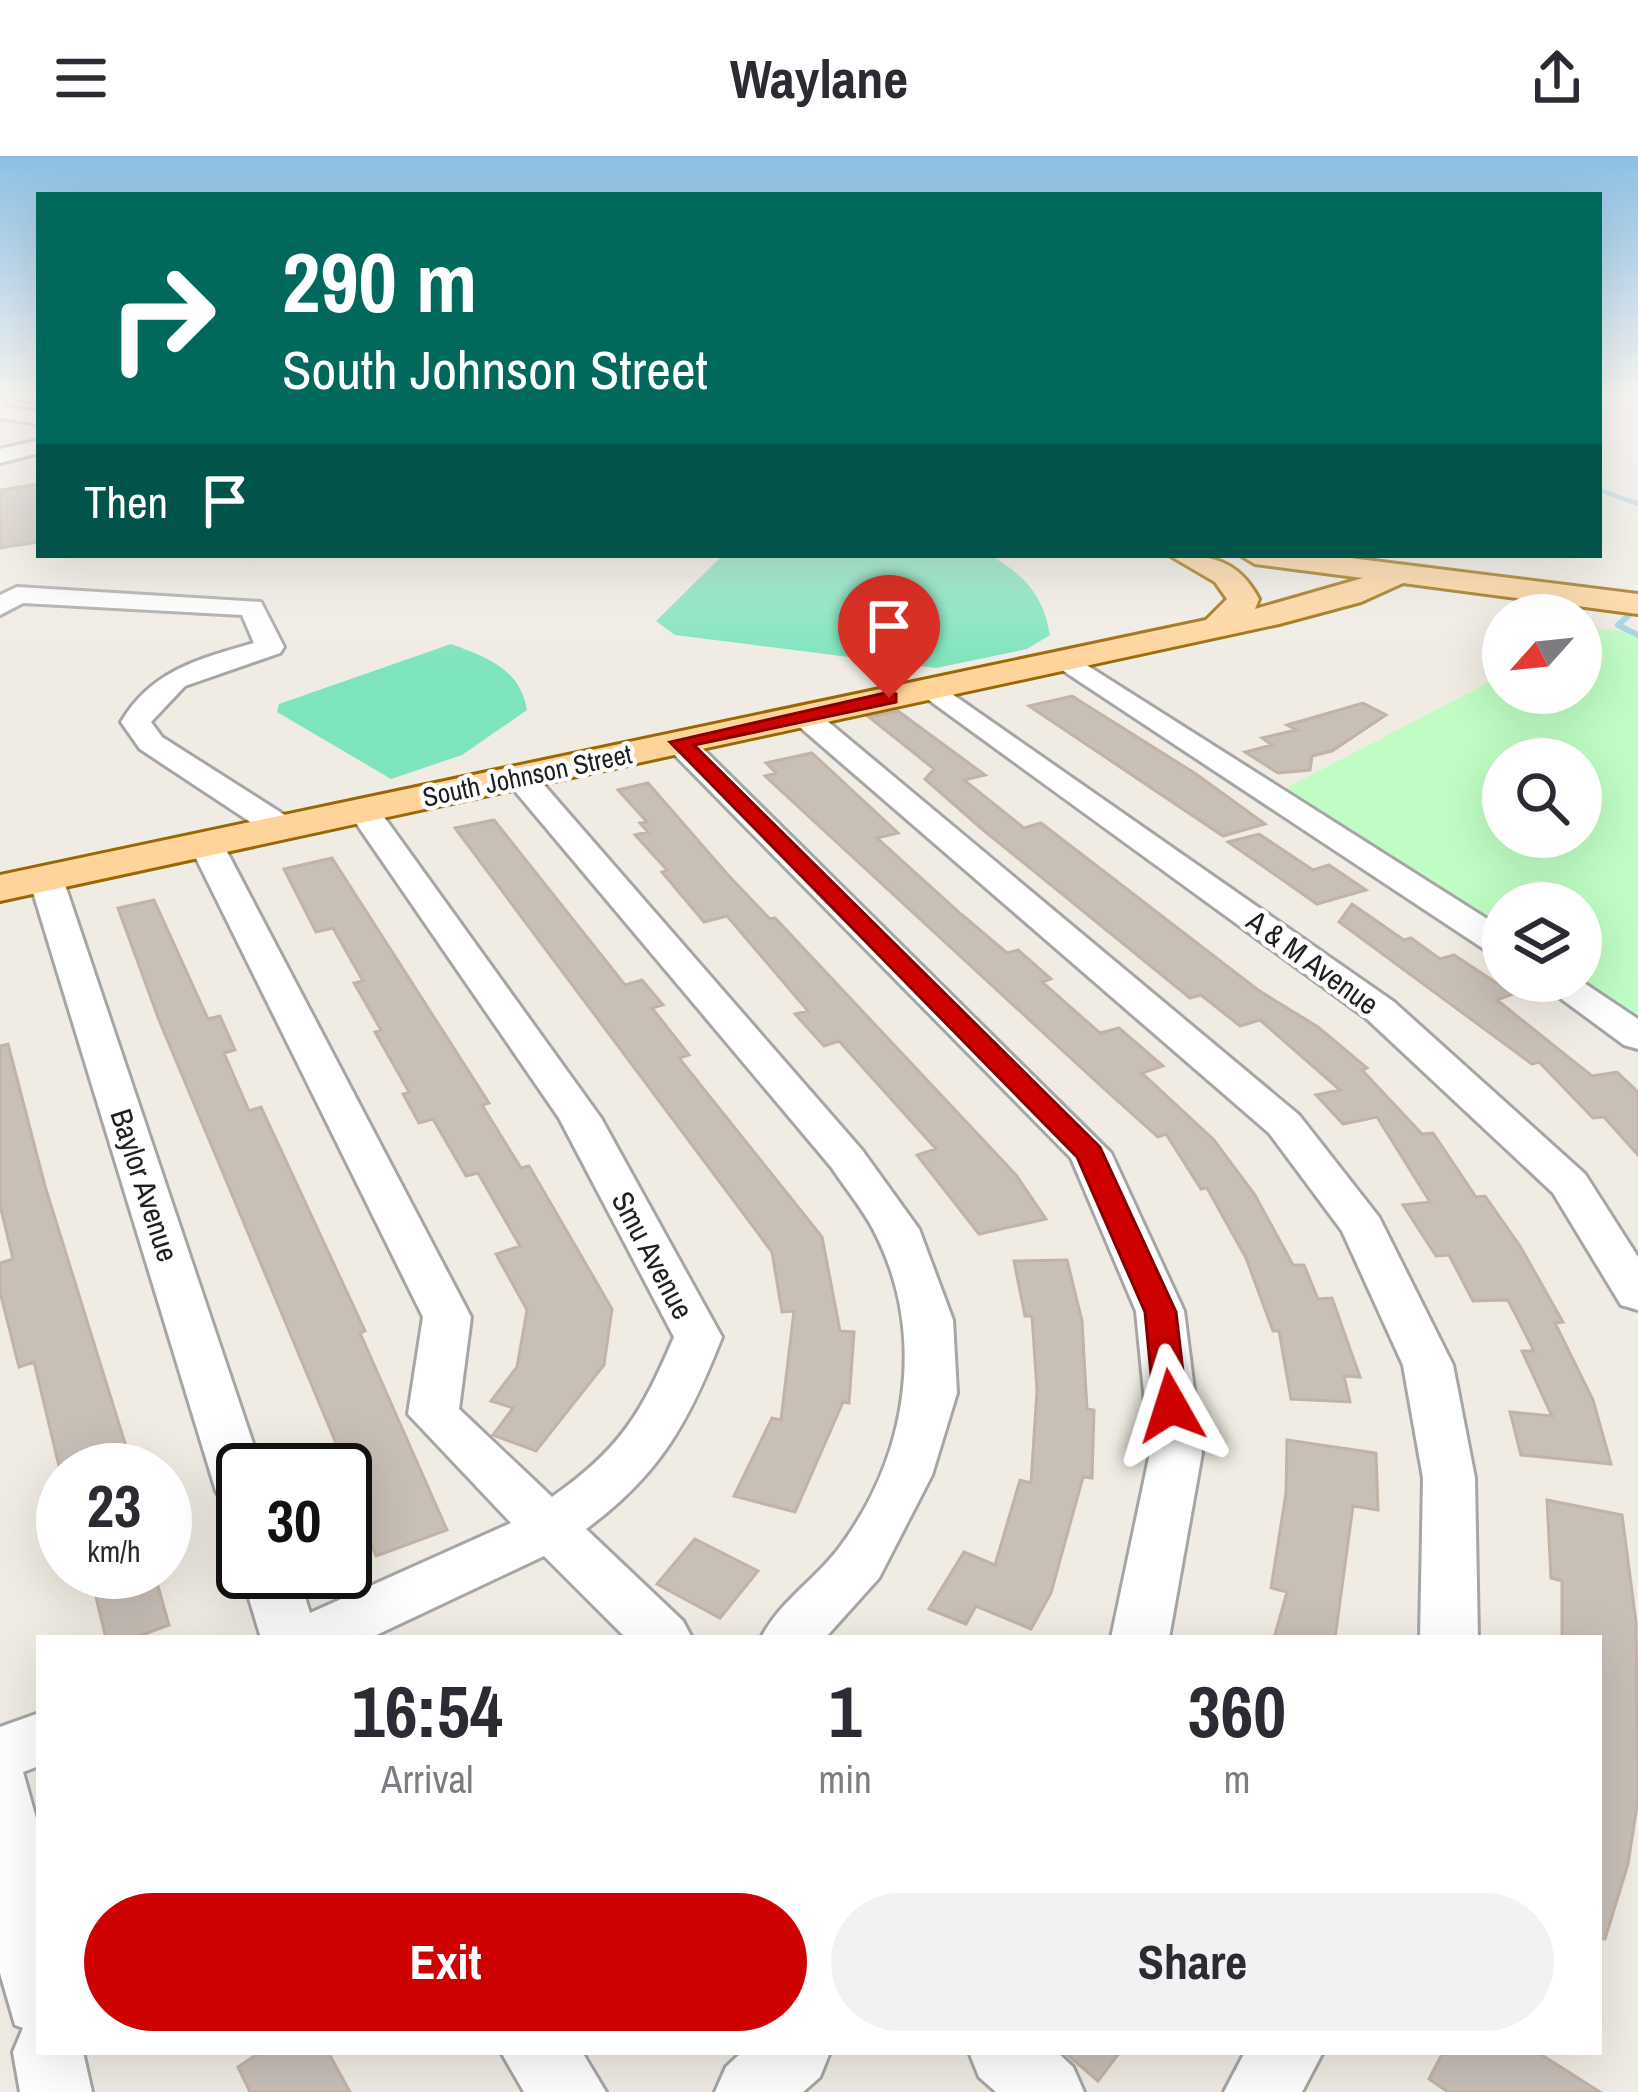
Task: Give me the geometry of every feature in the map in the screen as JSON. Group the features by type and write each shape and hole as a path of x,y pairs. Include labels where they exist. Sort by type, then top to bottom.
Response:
{"main road":[{"path":"1191,558 1228,575 1243,599 1238,612 1213,629"},
{"path":"1281,558 1638,604"},
{"name":"South Johnson Street","path":"0,888 1213,629 1350,595 1402,572"}],"street":[{"path":"0,608 17,595 252,608 270,647 167,681 143,704 136,722 151,743 282,828"},
{"path":"1066,660 1482,931"},
{"name":"A & M Avenue","path":"932,689 1380,1010 1570,1184 1638,1294"},
{"path":"804,716 1284,1124 1363,1227 1428,1365 1450,1478 1449,1635"},
{"path":"680,742 1090,1153 1160,1312 1171,1406 1175,1453 1141,1635"},
{"path":"520,777 847,1159 896,1229 929,1320 932,1393 906,1475 859,1563 793,1635"},
{"name":"Smu Avenue","path":"318,1635 493,1559 597,1494 662,1421 698,1337 580,1118 364,811"},
{"path":"206,844 447,1317 433,1414 660,1635"},
{"name":"Baylor Avenue","path":"46,879 228,1443"},
{"path":"1587,1002 1638,1037"},
{"path":"278,1599 289,1635"},
{"path":"0,1754 36,1740"},
{"path":"0,1789 36,1985"},
{"path":"50,2055 56,2092"},
{"path":"539,2055 570,2092"},
{"path":"751,2092 792,2055"},
{"path":"1007,2055 1048,2092"},
{"path":"1260,2092 1286,2055"}],"green space":[{"path":"720,558 994,558 1030,588 1043,608 1050,635 1027,649 936,668 675,635 656,621"},
{"path":"1602,629 1638,633 1638,1046 1599,1002 1602,882 1482,882 1482,937 1269,797 1482,686 1482,714 1602,714"},
{"path":"451,644 500,666 517,684 527,710 462,755 391,779 277,712 279,704"}],"building":[{"path":"36,484 36,542 0,548 0,490"},
{"path":"1072,696 1265,824 1223,836 1029,706"},
{"path":"1363,703 1386,715 1332,751 1312,756 1310,770 1278,773 1245,752 1272,745 1262,738 1296,730 1287,725"},
{"path":"898,711 985,775 964,780 1024,828 1041,823 1258,990 1318,1027 1367,1068 1362,1070 1422,1134 1433,1133 1476,1197 1485,1196 1520,1246 1563,1322 1555,1323 1593,1400 1611,1464 1521,1455 1510,1412 1552,1416 1522,1351 1534,1351 1508,1300 1473,1301 1449,1255 1436,1256 1403,1205 1430,1202 1377,1117 1343,1124 1316,1095 1340,1090 1260,1020 1240,1026 1201,995 1190,998 982,829 925,779 934,769 869,717"},
{"path":"812,753 898,833 877,838 961,914 1007,953 1018,950 1051,979 1042,982 1100,1033 1119,1028 1163,1066 1142,1073 1214,1140 1255,1195 1293,1265 1304,1265 1318,1299 1332,1298 1360,1377 1344,1376 1350,1402 1291,1399 1279,1331 1273,1331 1246,1258 1207,1188 1201,1189 1166,1134 1158,1137 765,776 776,773 766,763"},
{"path":"648,783 728,875 770,919 775,918 1016,1175 1046,1219 979,1234 917,1155 936,1149 839,1041 824,1046 795,1014 808,1011 727,916 704,922 662,872 667,870 635,835 648,832 640,823 647,822 618,790"},
{"path":"494,820 625,985 642,980 663,1005 652,1008 689,1055 679,1058 822,1237 840,1331 854,1332 849,1403 843,1402 795,1512 734,1496 772,1418 781,1420 794,1311 782,1312 772,1252 455,828"},
{"path":"1259,834 1313,870 1329,865 1366,890 1317,904 1228,842"},
{"path":"332,858 489,1103 482,1105 521,1168 529,1166 612,1309 604,1365 536,1451 493,1435 513,1408 491,1401 517,1367 527,1310 496,1254 520,1246 478,1173 466,1176 433,1119 419,1123 403,1094 409,1092 375,1032 381,1030 354,983 363,981 333,928 316,932 284,869"},
{"path":"154,900 208,1019 220,1016 235,1050 224,1053 249,1111 261,1107 365,1331 360,1333 447,1530 376,1556 372,1546 372,1443 336,1443 159,1020 118,908"},
{"path":"1352,904 1440,959 1454,955 1482,974 1482,1002 1500,1002 1592,1076 1617,1072 1638,1092 1638,1155 1604,1117 1593,1118 1539,1062 1532,1064 1339,922"},
{"path":"8,1044 45,1186 125,1443 54,1443 34,1362 19,1367 0,1292 0,1263 13,1259 0,1205 0,1046"},
{"path":"1067,1260 1082,1321 1087,1409 1094,1410 1092,1478 1083,1477 1051,1593 1031,1629 976,1606 966,1624 929,1609 964,1552 995,1565 1020,1480 1031,1483 1037,1390 1032,1316 1025,1316 1014,1261"},
{"path":"1287,1440 1376,1453 1378,1510 1353,1506 1335,1635 1275,1635 1287,1592 1271,1588 1286,1493"},
{"path":"1547,1500 1622,1515 1636,1622 1638,1799 1628,1864 1605,1939 1602,1635 1562,1635 1562,1581 1551,1578"},
{"path":"695,1539 758,1571 720,1618 657,1584"},
{"path":"96,1599 162,1599 169,1625 142,1635 105,1635"},
{"path":"256,2055 330,2055 350,2092 250,2092 238,2067"},
{"path":"1068,2055 1118,2055 1098,2081"},
{"path":"1441,2055 1542,2055 1600,2092 1448,2092 1429,2079"}],"waterway":[{"path":"1602,491 1638,504"},
{"path":"1638,607 1618,625 1638,635"}],"route":[{"path":"889,698 680,742 986,1054 1090,1153 1160,1312 1171,1406"}]}
